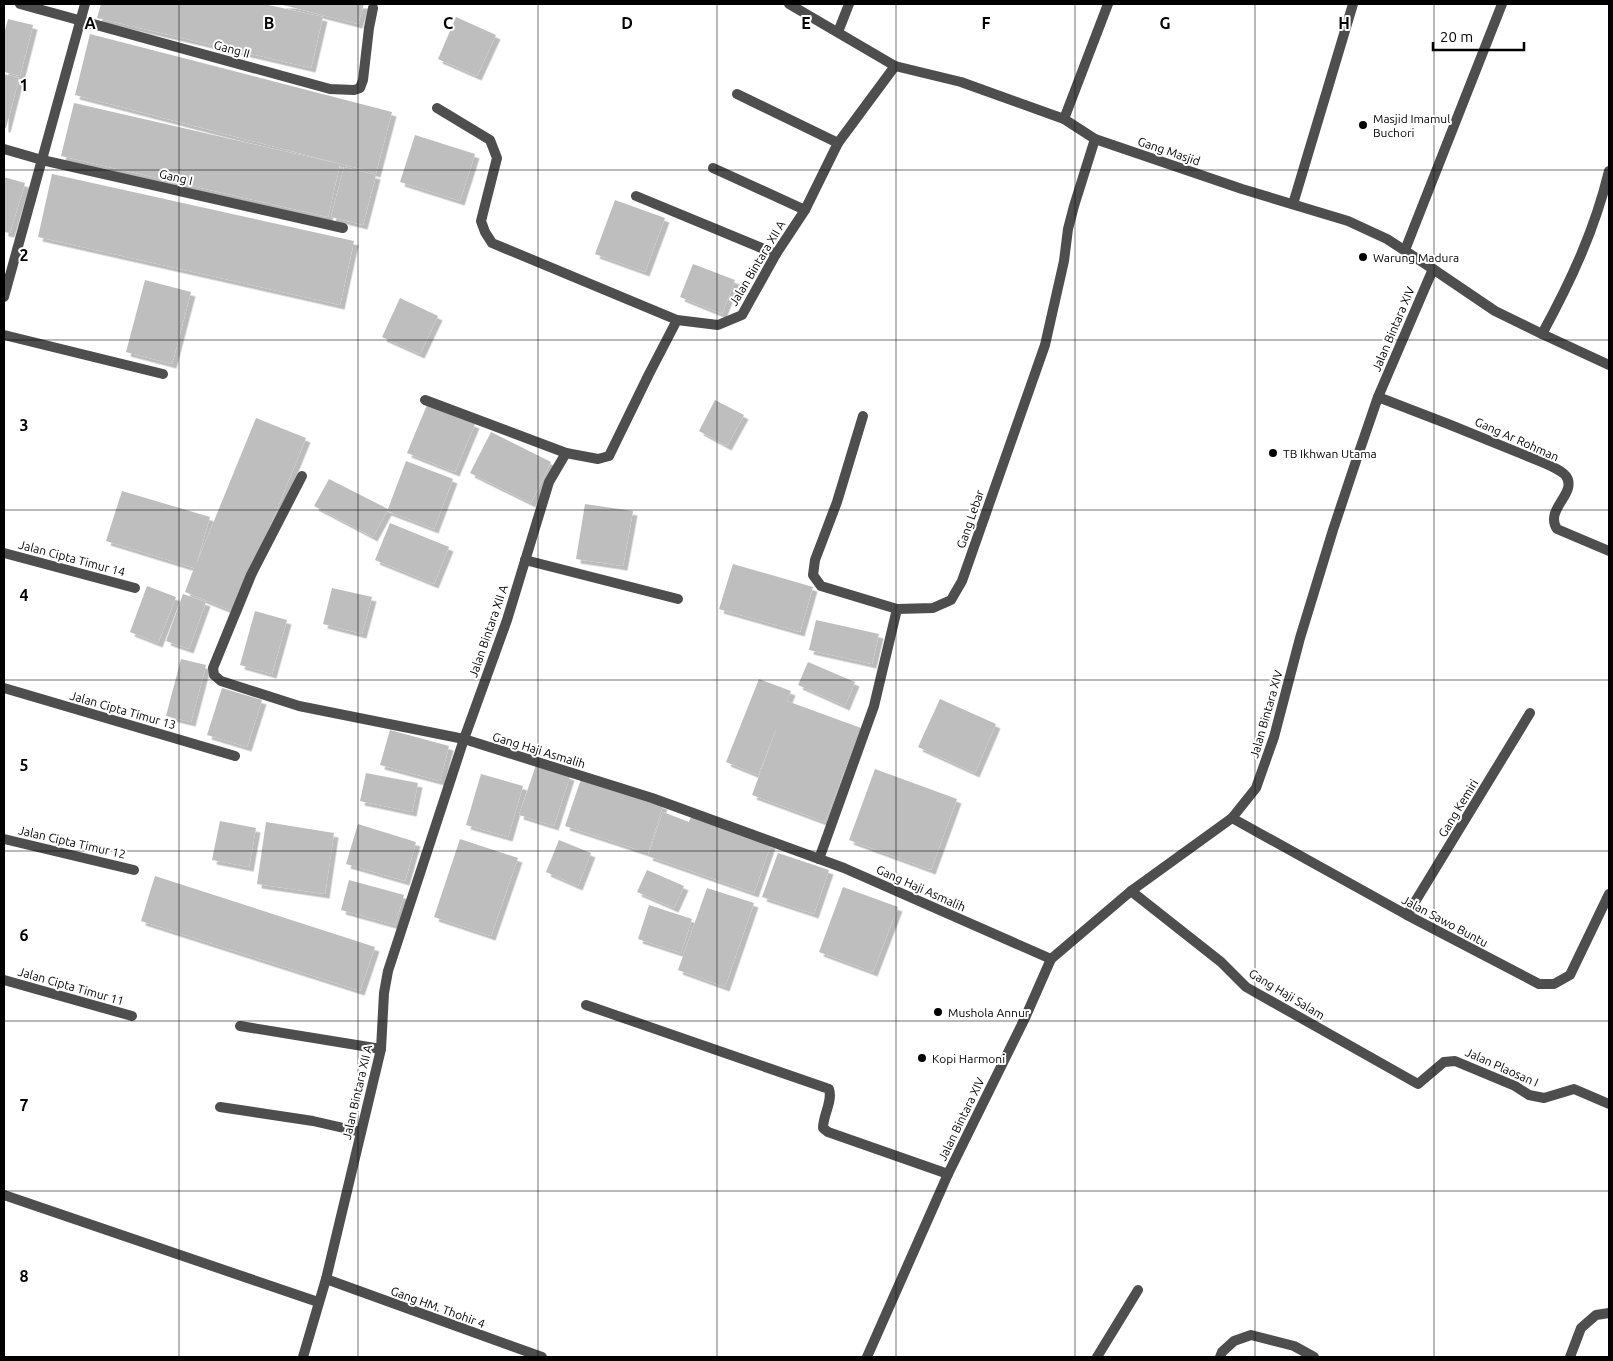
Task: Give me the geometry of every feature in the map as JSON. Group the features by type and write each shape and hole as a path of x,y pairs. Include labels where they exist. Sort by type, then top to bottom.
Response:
{"street":[{"name":"Gang II","path":"20,4 330,89 354,90 360,88 363,80 373,8"},
{"path":"4,297 85,4"},
{"name":"Gang Masjid","path":"789,4 895,66 961,82 1064,119 1095,139 1242,189 1348,221 1387,239 1433,269"},
{"path":"838,32 849,4"},
{"path":"1064,119 1108,4"},
{"path":"1293,204 1353,4"},
{"path":"1405,250 1502,4"},
{"name":"Jalan Bintara XII A","path":"437,108 490,140 497,158 481,221 492,243 677,320 718,324 742,315 776,254 804,210 838,143 895,66"},
{"path":"737,94 838,143"},
{"name":"Gang Lebar","path":"863,416 837,502 815,560 813,575 821,586 897,609 933,608 951,600 962,581 1045,345 1064,261 1068,229 1095,139"},
{"name":"Gang I","path":"4,149 42,160 343,228"},
{"path":"713,168 804,210"},
{"path":"1542,334 1560,303 1579,261 1601,205 1609,171"},
{"path":"636,196 776,254"},
{"path":"1433,269 1495,311 1609,365"},
{"name":"Jalan Bintara XIV","path":"867,1357 948,1174 1025,1018 1051,959 1131,891 1232,818 1256,788 1274,737 1300,638 1333,530 1378,397 1433,269"},
{"path":"425,400 566,453 598,459 609,456 677,320"},
{"path":"4,335 163,374"},
{"name":"Gang Ar Rohman","path":"1378,397 1464,430 1563,473 1569,481 1569,487 1555,514 1554,524 1557,529 1609,551"},
{"name":"Jalan Bintara XII A","path":"303,1357 326,1279 381,1049 384,993 388,971 464,739 507,620 549,482 566,453"},
{"name":"Gang Haji Asmalih","path":"302,476 251,576 213,668 214,675 221,681 299,706 464,739 652,798 844,868 1051,959"},
{"name":"Jalan Cipta Timur 14","path":"4,553 135,588"},
{"path":"525,560 678,599"},
{"path":"819,859 874,706 897,609"},
{"name":"Jalan Cipta Timur 13","path":"4,688 234,756"},
{"name":"Gang Kemiri","path":"1407,915 1530,713"},
{"name":"Jalan Sawo Buntu","path":"1232,818 1407,915 1539,984 1554,984 1570,975 1609,894"},
{"name":"Jalan Cipta Timur 12","path":"4,839 134,870"},
{"name":"Gang Haji Salam","path":"1131,891 1221,962 1246,987 1418,1084"},
{"name":"Jalan Cipta Timur 11","path":"4,980 132,1016"},
{"path":"586,1005 829,1088 831,1094 823,1122 823,1128 828,1132 948,1174"},
{"path":"240,1026 381,1049"},
{"name":"Jalan Plaosan I","path":"1418,1084 1444,1062 1455,1061 1515,1086 1529,1095 1544,1098 1574,1089 1609,1104"},
{"path":"220,1107 313,1121 360,1132"},
{"path":"4,1195 318,1302"},
{"name":"Gang HM. Thohir 4","path":"326,1279 542,1357"},
{"path":"1097,1357 1138,1290"},
{"path":"1570,1357 1581,1328 1596,1315 1609,1313"},
{"path":"1220,1357 1222,1352 1234,1340 1252,1335 1294,1346 1314,1357"}],"building":[{"path":"101,4 264,4 323,17 311,68 97,18"},
{"path":"279,4 364,4 358,24"},
{"path":"456,17 496,35 477,76 438,59"},
{"path":"8,19 33,25 20,76 4,72 4,34"},
{"path":"90,34 392,112 376,173 75,95"},
{"path":"4,74 19,78 6,128 4,128"},
{"path":"74,103 340,164 328,217 61,156"},
{"path":"415,135 475,154 460,201 400,182"},
{"path":"344,167 376,175 363,225 331,217"},
{"path":"52,174 354,241 340,305 38,237"},
{"path":"4,177 25,183 10,233 4,232"},
{"path":"615,200 665,218 645,272 595,254"},
{"path":"693,264 735,280 722,314 680,297"},
{"path":"145,280 191,292 172,364 126,352"},
{"path":"400,298 438,316 420,354 382,337"},
{"path":"715,400 744,415 727,446 699,431"},
{"path":"427,405 475,424 455,472 407,453"},
{"path":"256,418 306,438 235,612 185,592 194,568 106,541 122,491 210,517 196,565"},
{"path":"491,432 551,462 531,503 470,473"},
{"path":"406,461 453,479 434,529 387,511 373,537 314,506 329,479 388,509"},
{"path":"585,504 633,511 623,566 576,559"},
{"path":"390,523 449,547 434,584 375,560"},
{"path":"733,564 813,587 800,632 719,609"},
{"path":"147,586 176,597 158,643 130,632"},
{"path":"332,588 372,597 362,634 323,624"},
{"path":"183,594 206,602 189,649 166,641"},
{"path":"255,611 287,620 272,674 240,665"},
{"path":"816,620 879,634 872,664 809,650"},
{"path":"181,659 206,665 191,722 166,716"},
{"path":"808,662 855,682 845,706 798,685"},
{"path":"759,679 791,691 787,701 861,728 825,822 752,795 779,722 758,775 726,762"},
{"path":"222,688 262,700 247,747 207,735"},
{"path":"940,699 996,724 975,773 918,747"},
{"path":"390,730 449,746 440,781 380,765"},
{"path":"536,765 570,776 554,826 519,815"},
{"path":"875,769 957,799 931,870 849,840"},
{"path":"366,773 418,783 412,812 360,801"},
{"path":"481,774 523,786 508,837 466,825"},
{"path":"581,779 663,805 648,853 565,826"},
{"path":"663,812 689,822 691,817 771,844 754,893 648,856"},
{"path":"220,821 256,828 249,867 212,860"},
{"path":"266,822 334,833 325,894 257,884"},
{"path":"358,824 416,842 405,881 346,864"},
{"path":"460,839 518,858 491,936 434,917"},
{"path":"559,840 591,853 578,886 546,872"},
{"path":"778,853 829,870 814,914 762,897"},
{"path":"647,870 684,886 674,908 637,892"},
{"path":"155,876 375,947 360,991 141,921"},
{"path":"349,880 404,895 395,925 341,910"},
{"path":"843,887 898,907 873,972 819,952"},
{"path":"707,888 754,903 725,987 678,970"},
{"path":"649,905 692,919 681,953 638,939"}],"place":[{"name":"Masjid Imamul Buchori","path":"1363,125"},
{"name":"Warung Madura","path":"1363,257"},
{"name":"TB Ikhwan Utama","path":"1273,453"},
{"name":"Mushola Annur","path":"938,1012"},
{"name":"Kopi Harmoni","path":"922,1058"}]}
